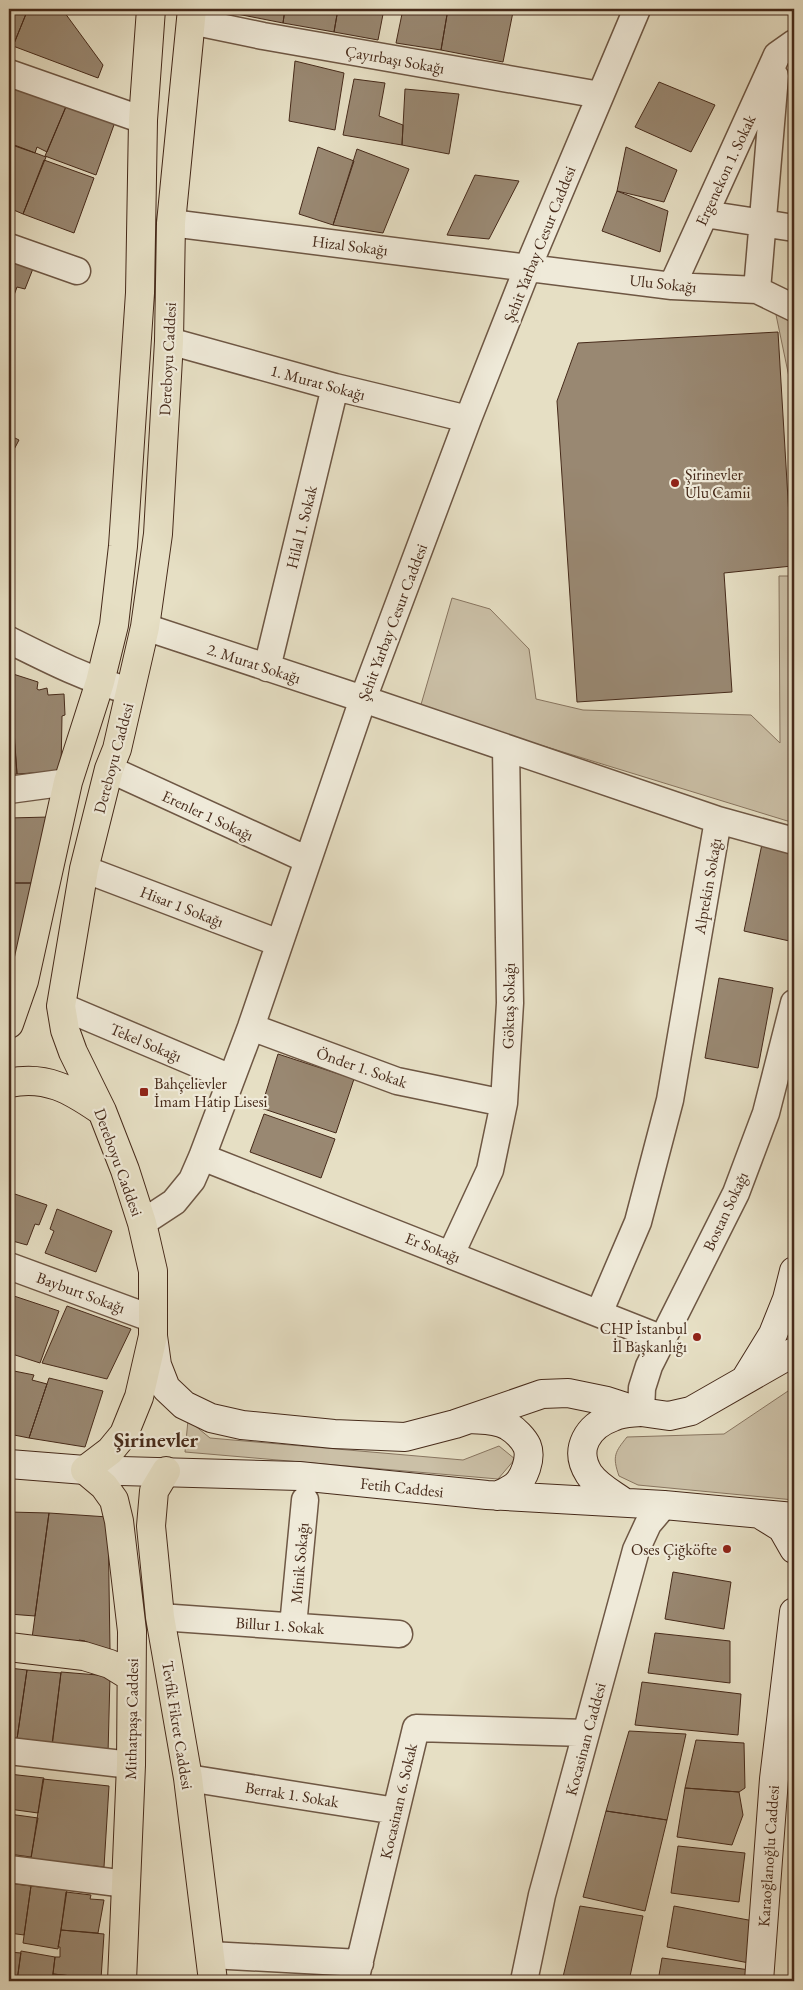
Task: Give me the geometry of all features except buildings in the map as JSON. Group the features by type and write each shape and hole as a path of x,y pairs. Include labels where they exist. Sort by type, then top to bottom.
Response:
{"main road":[{"name":"Dereboyu Caddesi","path":"9,1024 16,981 68,782 100,682 114,625 123,546 140,293 142,120 151,9"},
{"name":"Dereboyu Caddesi","path":"85,1470 110,1451 124,1434 139,1397 153,1327 153,1271 142,1223 125,1170 102,1111 72,1052 65,1030 61,1006 84,869 109,770 117,749 145,627 158,534 169,341 171,223 192,15"},
{"path":"9,1083 22,1080 51,1083 75,1093 102,1111"},
{"name":"Mithatpaşa Caddesi","path":"85,1470 104,1486 114,1500 132,1631 131,1764 122,1981"},
{"name":"Tevfik Fikret Caddesi","path":"166,1471 154,1491 151,1526 160,1617 188,1778 211,1968"},
{"path":"9,1647 84,1656 110,1664 131,1677"}],"street":[{"name":"Şehit Yarbay Cesur Caddesi","path":"142,1223 174,1202 192,1180 202,1157 251,1027 363,699 468,419 528,267 637,9"},
{"name":"Çayırbaşı Sokağı","path":"192,15 264,36 600,95"},
{"name":"Ergenekon 1. Sokak","path":"672,286 704,214 789,52"},
{"name":"Ergenekon 1. Sokak","path":"757,290 762,223 789,52"},
{"path":"9,73 142,120"},
{"path":"704,214 794,228"},
{"name":"Hizal Sokağı","path":"171,223 528,267"},
{"path":"9,247 77,271"},
{"name":"Ulu Sokağı","path":"528,267 672,286 757,290 794,308"},
{"name":"1. Murat Sokağı","path":"169,341 335,387 468,419"},
{"name":"Hilal 1. Sokak","path":"267,668 335,387"},
{"name":"2. Murat Sokağı","path":"145,627 363,699"},
{"path":"9,640 100,682 130,690"},
{"name":"Alptekin Sokağı","path":"363,699 718,820 670,1100 638,1222 598,1313"},
{"name":"Göktaş Sokağı","path":"451,1254 490,1170 504,1103 510,1003 506,748"},
{"name":"Erenler 1 Sokağı","path":"109,770 308,860"},
{"path":"9,790 68,782"},
{"path":"718,820 794,841"},
{"name":"Hisar 1 Sokağı","path":"84,869 280,943"},
{"name":"Bostan Sokağı","path":"641,1412 642,1388 649,1366 736,1193 766,1113 794,1002"},
{"name":"Tekel Sokağı","path":"61,1006 231,1078"},
{"name":"Önder 1. Sokak","path":"251,1027 397,1081 504,1103"},
{"name":"Er Sokağı","path":"202,1157 663,1339"},
{"name":"Bayburt Sokağı","path":"9,1266 153,1327"},
{"path":"744,1381 773,1334 787,1299 794,1271"},
{"path":"153,1327 157,1365 166,1388 184,1405 211,1418 242,1425 334,1434 405,1436 470,1418 542,1394 568,1393 607,1401 641,1412 669,1416 691,1411 794,1352"},
{"path":"625,1503 601,1486 589,1473 582,1458 583,1444 589,1432 597,1424 615,1416 641,1412"},
{"path":"470,1418 494,1421 508,1426 519,1435 528,1447 528,1459 524,1472 516,1485 497,1496"},
{"name":"Fetih Caddesi","path":"9,1464 85,1470 299,1476 497,1496 664,1505 794,1517"},
{"name":"Minik Sokağı","path":"293,1626 305,1500"},
{"name":"Kocasinan Caddesi","path":"524,1981 542,1895 636,1550 648,1524 664,1505"},
{"path":"761,1515 782,1528 794,1549"},
{"name":"Karaoğlanoğlu Caddesi","path":"759,1981 774,1779 794,1612"},
{"name":"Billur 1. Sokak","path":"160,1617 399,1634"},
{"name":"Kocasinan 6. Sokak","path":"358,1972 416,1728 586,1733"},
{"path":"9,1751 131,1764"},
{"name":"Berrak 1. Sokak","path":"188,1778 396,1811"},
{"path":"9,1869 126,1884"},
{"path":"211,1968 358,1972"}],"shaded area":[{"path":"775,310 794,317 794,401"},
{"path":"779,576 794,576 794,823 420,708 452,598 490,609 529,649 536,699 583,710 751,715 780,743"},
{"path":"794,1387 794,1500 638,1485 619,1476 615,1459 617,1451 627,1437 724,1434"},
{"path":"188,1420 210,1438 463,1460 499,1446 515,1459 498,1479 185,1452"}],"place":[{"name":"Şirinevler Ulu Camii","path":"675,483"},
{"name":"Bahçelievler İmam Hatip Lisesi","path":"144,1092"},
{"name":"CHP İstanbul İl Başkanlığı","path":"697,1337"},
{"name":"Oses Çiğköfte","path":"727,1549"}],"district":[{"name":"Şirinevler","path":"156,1440"}]}
